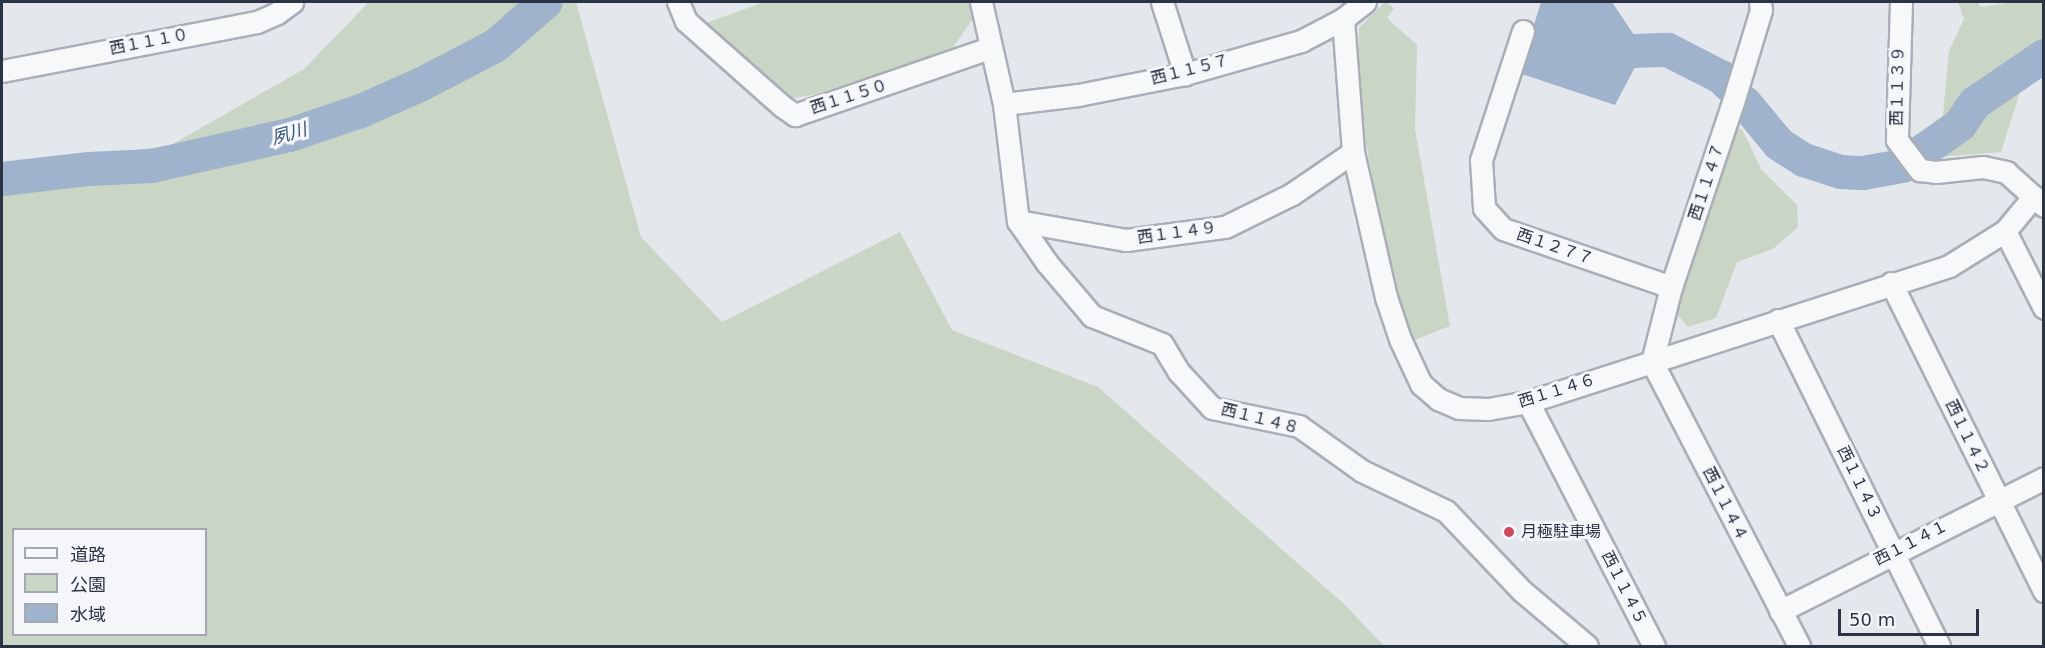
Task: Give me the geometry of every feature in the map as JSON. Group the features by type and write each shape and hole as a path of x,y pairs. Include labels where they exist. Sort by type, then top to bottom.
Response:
{"street":[{"name":"西１１１０","path":"2,70 257,22 277,13 292,2"},
{"name":"西１１５０","path":"678,2 686,21 795,115 990,48"},
{"name":"西１１４８","path":"981,2 1004,104 1018,221 1047,263 1092,316 1162,344 1179,372 1212,408 1299,426 1362,471 1446,511 1522,591 1587,646"},
{"path":"1162,2 1185,74"},
{"name":"西１１４７","path":"1652,362 1671,287 1733,102 1761,10 1760,2"},
{"name":"西１１３９","path":"1901,2 1897,140 1920,170 1936,172 1983,167 2006,172 2039,201"},
{"name":"西１１５７","path":"1004,104 1078,95 1185,74 1301,41 1351,9"},
{"name":"西１１４６","path":"1351,9 1353,152 1386,297 1400,339 1420,384 1438,399 1459,408 1488,409 1528,402 1948,266 2005,231 2039,201"},
{"name":"西１２７７","path":"1523,31 1481,160 1484,208 1503,229 1671,287"},
{"name":"西１１４９","path":"1018,221 1126,240 1225,227 1292,194 1353,152"},
{"path":"2005,231 2043,308"},
{"name":"西１１４２","path":"1891,283 2043,591"},
{"name":"西１１４３","path":"1778,320 1939,646"},
{"name":"西１１４４","path":"1652,362 1798,646"},
{"name":"西１１４５","path":"1528,402 1654,646"},
{"name":"西１１４１","path":"1780,610 1997,499 2043,478"}],"green space":[{"path":"369,2 576,2 641,237 722,322 900,232 952,330 1098,387 1344,604 1384,646 2,646 2,170 171,145 304,69"},
{"path":"765,2 973,2 976,14 952,49 813,95 792,98 782,93 703,24"},
{"path":"1385,2 1394,8 1387,18 1417,45 1415,129 1450,326 1412,341 1399,315 1364,134 1357,84 1359,28"},
{"path":"1958,2 1977,2 1981,7 2014,2 2043,2 2043,45 2034,48 2001,152 1939,157 1949,51 1964,19"},
{"path":"1742,129 1761,169 1797,205 1798,227 1773,249 1737,262 1716,318 1688,327 1675,312 1732,130"}],"water":[{"path":"1541,2 1612,2 1644,50 1615,105 1519,73"}],"waterway":[{"name":"夙川","path":"2,179 89,169 152,166 290,135 361,111 422,84 495,46 546,2"},
{"path":"1634,51 1668,50 1721,77 1729,85"},
{"path":"1917,155 1960,125 1975,103 2044,56"},
{"path":"1745,103 1779,144 1804,160 1841,172 1863,173 1902,166"}],"place":[{"name":"月極駐車場","path":"1509,532"}]}
